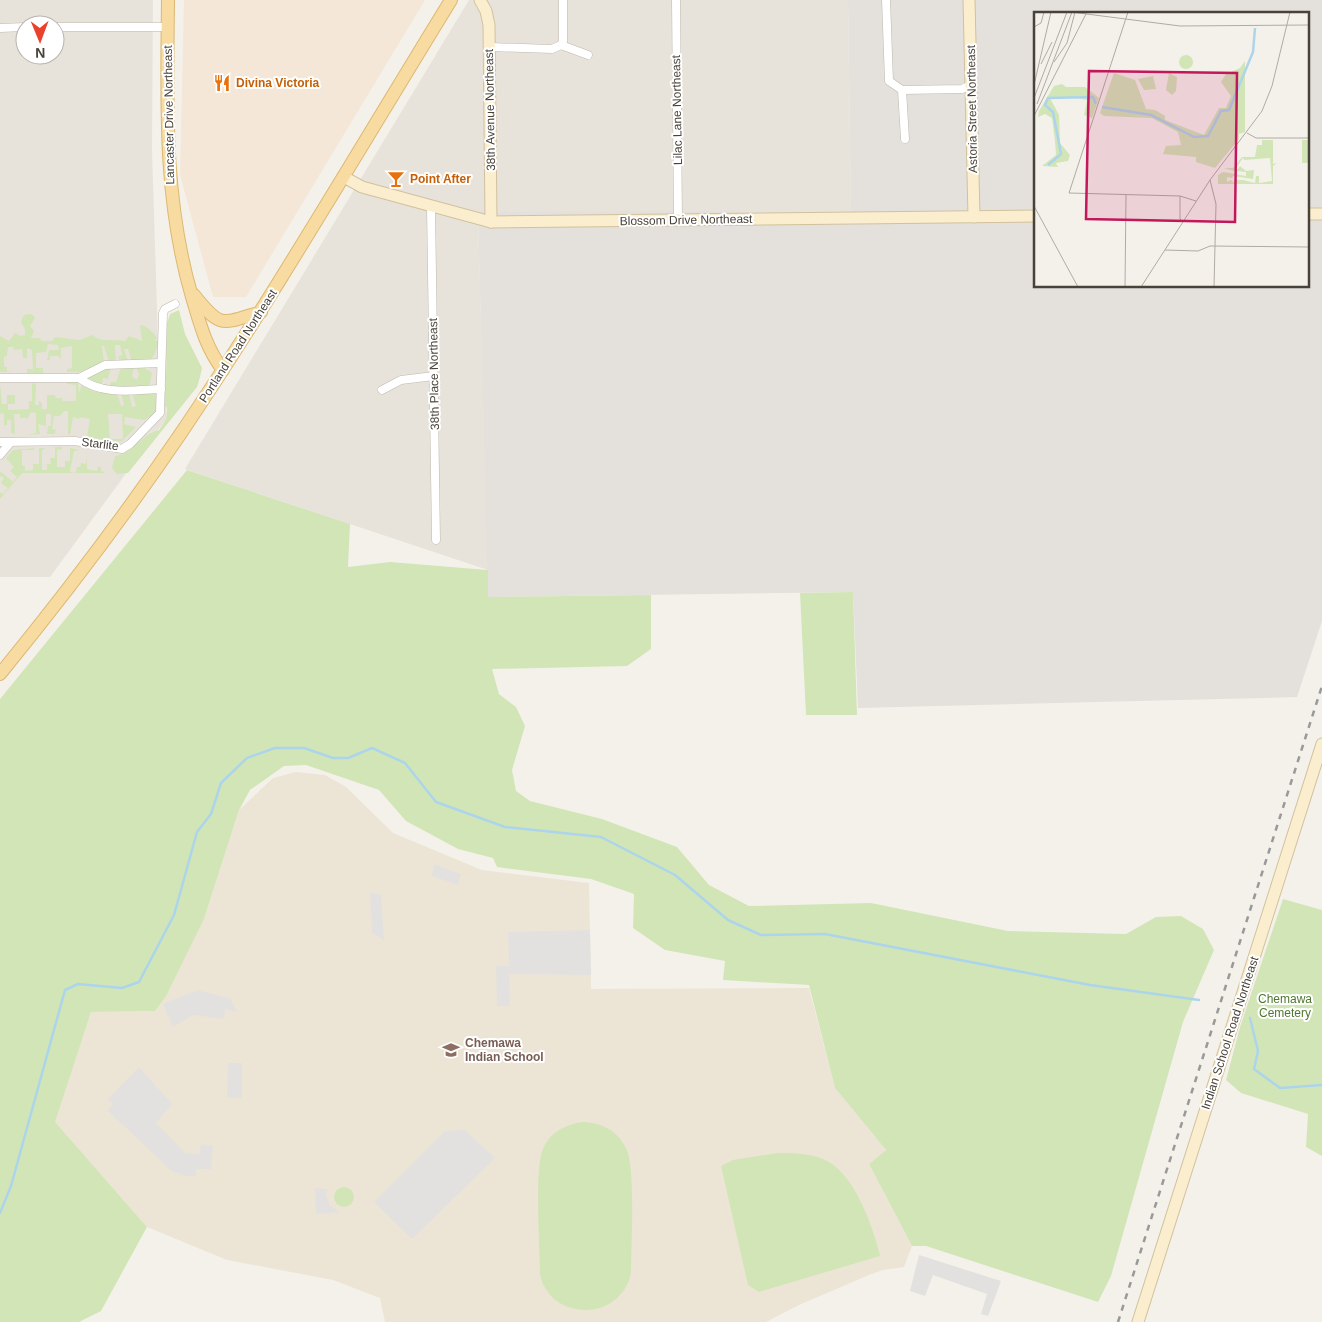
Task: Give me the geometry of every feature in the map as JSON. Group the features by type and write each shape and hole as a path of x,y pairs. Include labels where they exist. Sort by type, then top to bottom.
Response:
{"main road":[{"name":"Lancaster Drive Northeast","path":"168,0 168,158 171,201 191,291 208,347 223,370"},
{"name":"Portland Road Northeast","path":"0,674 118,522 223,370 261,312 451,0"},
{"path":"191,291 213,318 219,321 227,322 261,312"}],"street":[{"name":"38th Avenue Northeast","path":"480,0 488,17 490,47 491,222"},
{"path":"561,45 563,41 563,0"},
{"name":"Lilac Lane Northeast","path":"676,0 678,220"},
{"path":"886,0 889,81 902,90 962,88 971,85"},
{"name":"Astoria Street Northeast","path":"969,0 974,217"},
{"path":"65,27 168,27"},
{"path":"0,28 15,28"},
{"path":"490,47 552,49 561,45 588,55"},
{"path":"902,90 905,139"},
{"name":"Blossom Drive Northeast","path":"344,176 362,187 491,222 1034,216"},
{"name":"38th Place Northeast","path":"431,207 436,540"},
{"name":"Starlite","path":"0,442 75,441 122,449 130,444 160,413 163,313 165,309 175,304"},
{"path":"0,378 79,378 104,365 161,363"},
{"path":"382,390 401,380 434,376"},
{"path":"79,378 94,388 107,390 161,389"},
{"path":"0,455 11,442"},
{"name":"Indian School Road Northeast","path":"1138,1322 1322,744"}],"shaded area":[{"path":"0,0 153,0 152,151 158,340 169,341 166,419 50,577 0,577"},
{"path":"184,0 425,0 246,297 213,297 180,175"},
{"path":"469,0 848,0 851,212 739,214 738,210 478,213 488,570 185,469"},
{"path":"848,0 1322,0 1322,621 1297,697 858,708 853,592 488,597 478,212 739,210 739,214 851,212"},
{"name":"Chemawa Indian School","path":"296,772 325,775 346,787 393,833 482,870 589,883 591,989 809,988 835,1088 886,1150 869,1164 912,1246 904,1267 883,1270 869,1275 799,1305 766,1322 385,1322 380,1298 333,1280 227,1260 147,1227 54,1122 91,1012 155,1011 204,919 239,810 273,778"},
{"path":"435,864 461,874 458,885 431,876"},
{"path":"370,892 381,895 384,940 372,933"},
{"path":"590,930 591,975 509,974 510,1006 497,1006 496,966 509,966 508,932"},
{"path":"197,990 230,998 237,1012 225,1009 224,1019 193,1015 173,1027 163,1004"},
{"path":"228,1063 242,1063 242,1098 227,1098"},
{"path":"139,1067 172,1104 156,1123 185,1153 199,1154 201,1144 213,1146 211,1169 196,1169 196,1176 186,1176 172,1171 107,1110 113,1104 108,1099"},
{"path":"463,1129 495,1158 412,1239 374,1202 444,1132"},
{"path":"315,1188 328,1189 326,1195 330,1205 339,1212 344,1212 316,1214"},
{"path":"919,1255 1001,1281 988,1316 981,1314 987,1294 933,1275 925,1296 910,1291"}],"green space":[{"path":"179,310 185,334 202,368 197,387 128,473 117,474 112,468 115,456 122,454 147,435 159,430 166,419 167,408 163,404 166,383 167,323 170,314"},
{"path":"29,314 35,318 30,326 34,331 31,338 39,338 42,341 52,341 55,337 80,340 92,335 104,340 125,341 129,336 142,341 140,325 142,325 156,336 157,338 154,340 158,341 157,347 154,355 148,362 132,362 128,349 124,349 128,361 120,362 118,357 122,355 120,345 115,345 116,362 109,362 104,346 102,346 104,362 80,372 67,372 67,369 72,368 72,346 61,348 61,359 58,356 50,356 50,360 47,360 49,350 59,350 58,345 48,344 46,352 36,353 36,368 43,368 43,373 27,373 27,369 33,369 32,350 27,348 27,358 23,358 22,349 14,350 13,347 8,347 7,356 4,357 4,367 7,367 7,371 13,372 0,372 0,336 9,341 15,333 21,336 25,335 25,329 21,322 24,315"},
{"path":"111,367 108,379 103,378 102,384 108,387 100,387 94,391 117,393 121,406 124,405 121,393 129,393 132,407 136,406 132,394 143,390 142,388 132,391 126,388 109,387 111,382 116,382 121,367 134,367 132,377 137,380 139,374 136,367 143,367 152,373 148,392 156,393 156,413 144,420 125,417 124,424 136,427 122,441 111,442 111,439 123,439 122,414 108,414 110,442 87,436 90,419 80,417 79,419 73,417 70,435 68,434 68,411 64,411 60,416 54,416 52,429 56,430 55,434 47,434 48,426 51,426 51,414 46,414 46,426 38,424 40,434 27,435 36,433 36,413 31,412 28,418 20,418 20,414 14,414 15,434 11,433 11,420 7,420 7,425 4,425 4,414 0,413 0,384 2,404 7,404 7,395 15,395 15,404 8,404 8,410 29,409 29,401 32,401 32,383 36,384 35,405 39,405 39,401 42,403 42,409 47,409 47,395 55,395 56,398 62,398 62,401 76,401 76,385 67,384 67,382 78,382 79,393 82,384 88,382 87,378 95,370"},
{"path":"55,447 62,447 62,449 57,450 57,467 65,467 65,461 70,461 70,448 80,450 74,451 70,472 75,473 22,473 0,499 0,492 3,494 8,488 1,483 4,478 0,476 0,471 13,482 17,477 10,471 14,467 6,458 13,450 34,448 34,450 22,450 22,466 25,466 25,471 33,470 33,464 39,464 39,448 46,448 42,450 42,470 47,470 47,464 51,464 50,458 55,458"},
{"path":"87,456 87,469 97,471 98,467 101,467 101,471 105,472 104,473 75,473 81,463 86,464"},
{"path":"187,470 350,524 348,567 390,562 488,570 488,597 651,595 651,649 627,666 492,669 499,694 516,707 525,726 512,770 516,791 530,801 602,819 677,847 709,885 749,906 871,903 1008,931 1126,934 1156,917 1181,916 1203,929 1214,950 1183,1022 1111,1276 1098,1302 926,1246 912,1246 869,1164 886,1150 835,1088 809,985 723,980 725,961 665,950 633,928 634,894 591,879 497,867 493,858 458,849 406,821 379,790 306,765 284,766 250,790 239,810 204,919 166,996 155,1011 91,1012 55,1122 147,1227 101,1311 79,1322 0,1322 0,699"},
{"path":"853,592 857,715 806,715 800,593"},
{"name":"Chemawa Cemetery","path":"1283,899 1322,910 1322,1156 1306,1147 1308,1114 1241,1093 1226,1080 1240,1027"},
{"path":"582,1122 602,1126 614,1132 623,1142 629,1158 632,1189 631,1273 625,1289 614,1301 601,1308 586,1310 571,1308 557,1301 547,1290 540,1275 538,1209 540,1159 546,1143 559,1130"},
{"path":"777,1153 817,1157 834,1165 844,1175 861,1201 880,1256 759,1292 748,1285 721,1166 733,1160"},
{"path":"344,1187 351,1190 354,1197 351,1204 344,1207 337,1204 334,1197 337,1190"}],"waterway":[{"path":"0,1213 11,1186 65,990 78,984 122,988 139,982 174,915 197,832 211,814 221,783 247,758 275,748 304,748 333,758 348,758 372,748 405,763 436,802 505,827 601,837 675,875 728,920 761,935 825,934 1090,985 1199,1000"},
{"path":"1250,1018 1258,1051 1254,1069 1280,1088 1322,1085"}],"railway":[{"path":"1118,1322 1322,686"}],"place":[{"name":"Divina Victoria","path":"222,83"},
{"name":"Point After","path":"396,179"},
{"name":"Chemawa Indian School","path":"451,1050"}]}
